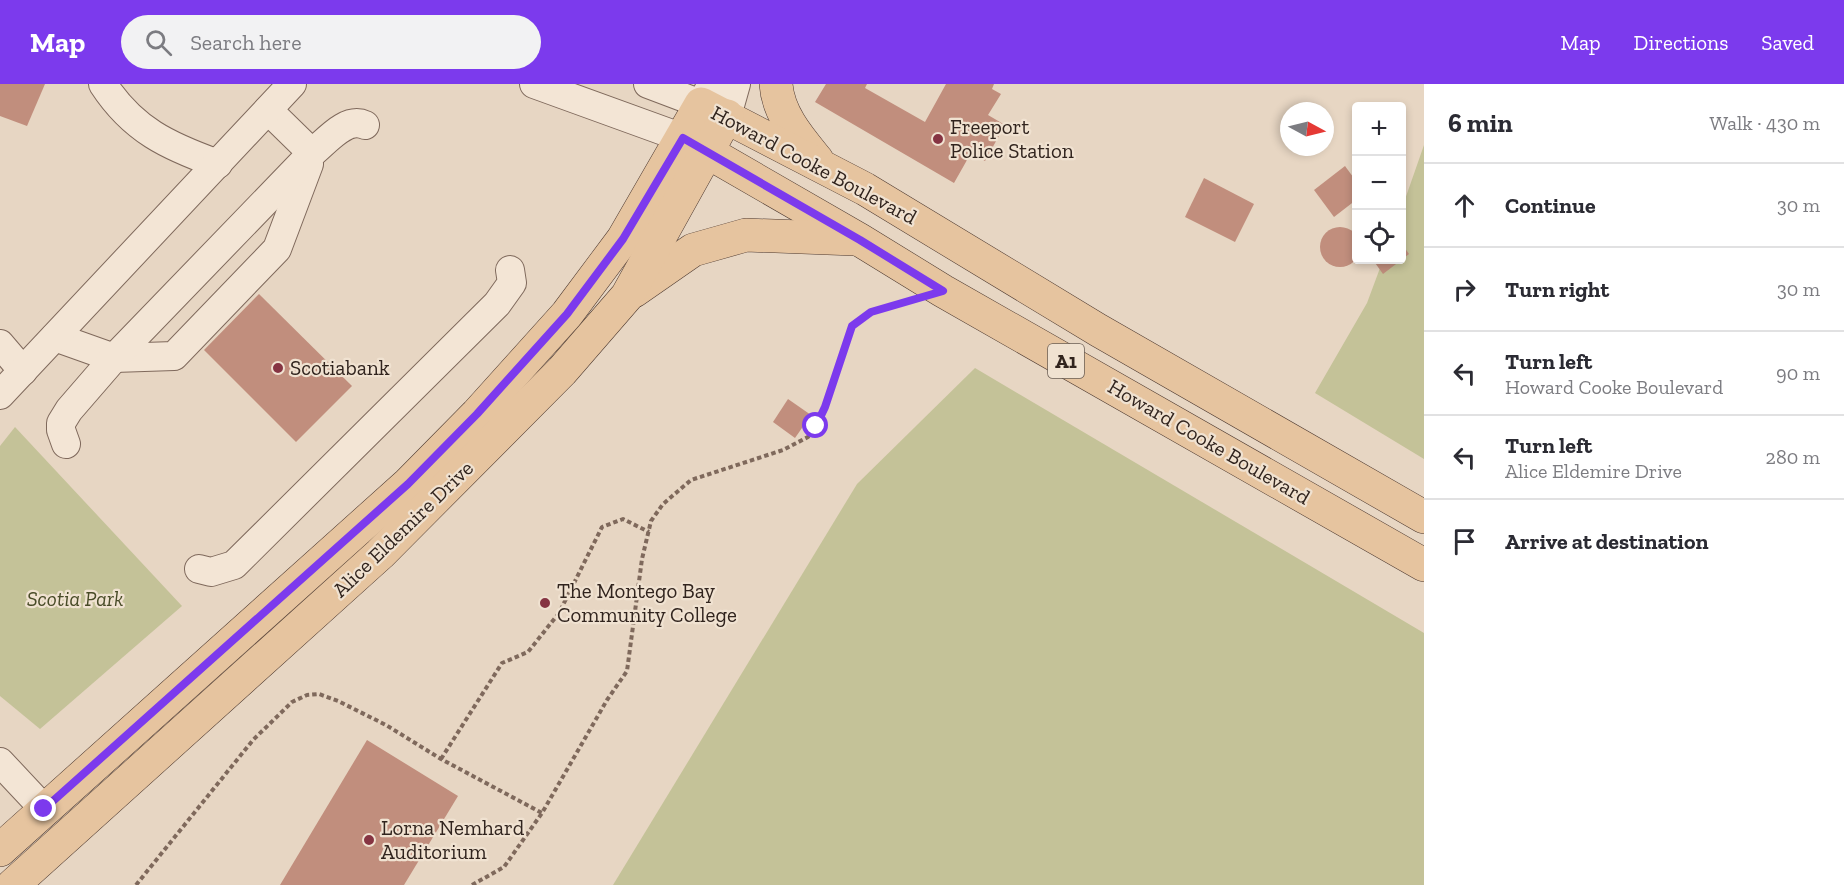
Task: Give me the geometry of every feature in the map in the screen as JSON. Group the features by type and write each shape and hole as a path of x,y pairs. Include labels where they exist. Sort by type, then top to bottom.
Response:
{"main road":[{"path":"776,84 777,97 795,133 825,168"},
{"path":"696,145 713,102"},
{"name":"Howard Cooke Boulevard","path":"713,102 1424,517"},
{"name":"Howard Cooke Boulevard","path":"696,145 943,291 1424,565"},
{"name":"Alice Eldemire Drive","path":"13,885 380,554 562,371 627,296 696,145"},
{"name":"Alice Eldemire Drive","path":"0,850 408,484 477,414 567,314 696,145"},
{"path":"627,296 693,250 746,235 860,240"}],"street":[{"path":"103,84 144,131 161,141 218,164"},
{"path":"0,394 292,84"},
{"path":"534,84 696,145"},
{"path":"648,84 713,102 736,84"},
{"path":"268,110 312,153"},
{"path":"66,444 61,430 64,416 114,358 312,153 346,125 356,122 365,124"},
{"path":"55,337 114,358 174,356 277,249 312,153"},
{"path":"199,569 211,572 234,565 497,304 512,283 510,270"},
{"path":"0,344 22,371"},
{"path":"0,762 44,809"}],"path":[{"path":"472,885 504,867 542,813 607,700 627,670 642,559 651,521 663,504 692,480 783,450 807,437 825,407 852,326 871,312 943,291"},
{"path":"441,759 502,663 528,652 559,614 602,527 623,519 649,532"},
{"path":"136,885 253,740 292,702 307,695 319,694 338,701 386,725 441,759 542,813"}],"green space":[{"path":"1424,145 1424,459 1315,393 1367,303 1382,264 1406,264 1406,197"},
{"path":"975,368 1424,633 1424,885 613,885 857,484"},
{"name":"Scotia Park","path":"15,427 182,606 40,729 0,696 0,446"}],"building":[{"path":"0,84 45,84 27,126 0,116"},
{"name":"Freeport Police Station","path":"826,84 867,84 865,88 925,122 946,84 994,84 992,89 1001,94 988,115 1005,125 985,161 971,153 954,183 815,102"},
{"path":"1345,166 1352,176 1352,203 1334,217 1314,190"},
{"path":"1204,178 1254,204 1235,242 1185,217"},
{"path":"1340,227 1352,232 1352,262 1340,267 1332,265 1322,255 1320,247 1322,239 1332,229"},
{"path":"1376,264 1396,264 1383,274"},
{"name":"Scotiabank","path":"259,294 352,386 296,442 204,350"},
{"path":"788,399 811,415 795,438 773,422"},
{"name":"Lorna Nemhard Auditorium","path":"367,740 458,796 404,885 280,885"}],"place":[{"name":"Freeport Police Station","path":"938,139"},
{"name":"Scotiabank","path":"278,368"},
{"name":"The Montego Bay Community College","path":"545,603"},
{"name":"Lorna Nemhard Auditorium","path":"369,840"}],"route":[{"path":"44,809 408,484 477,414 567,314 623,239 683,138 860,240 943,291 871,312 852,326 825,407 816,426"}]}
